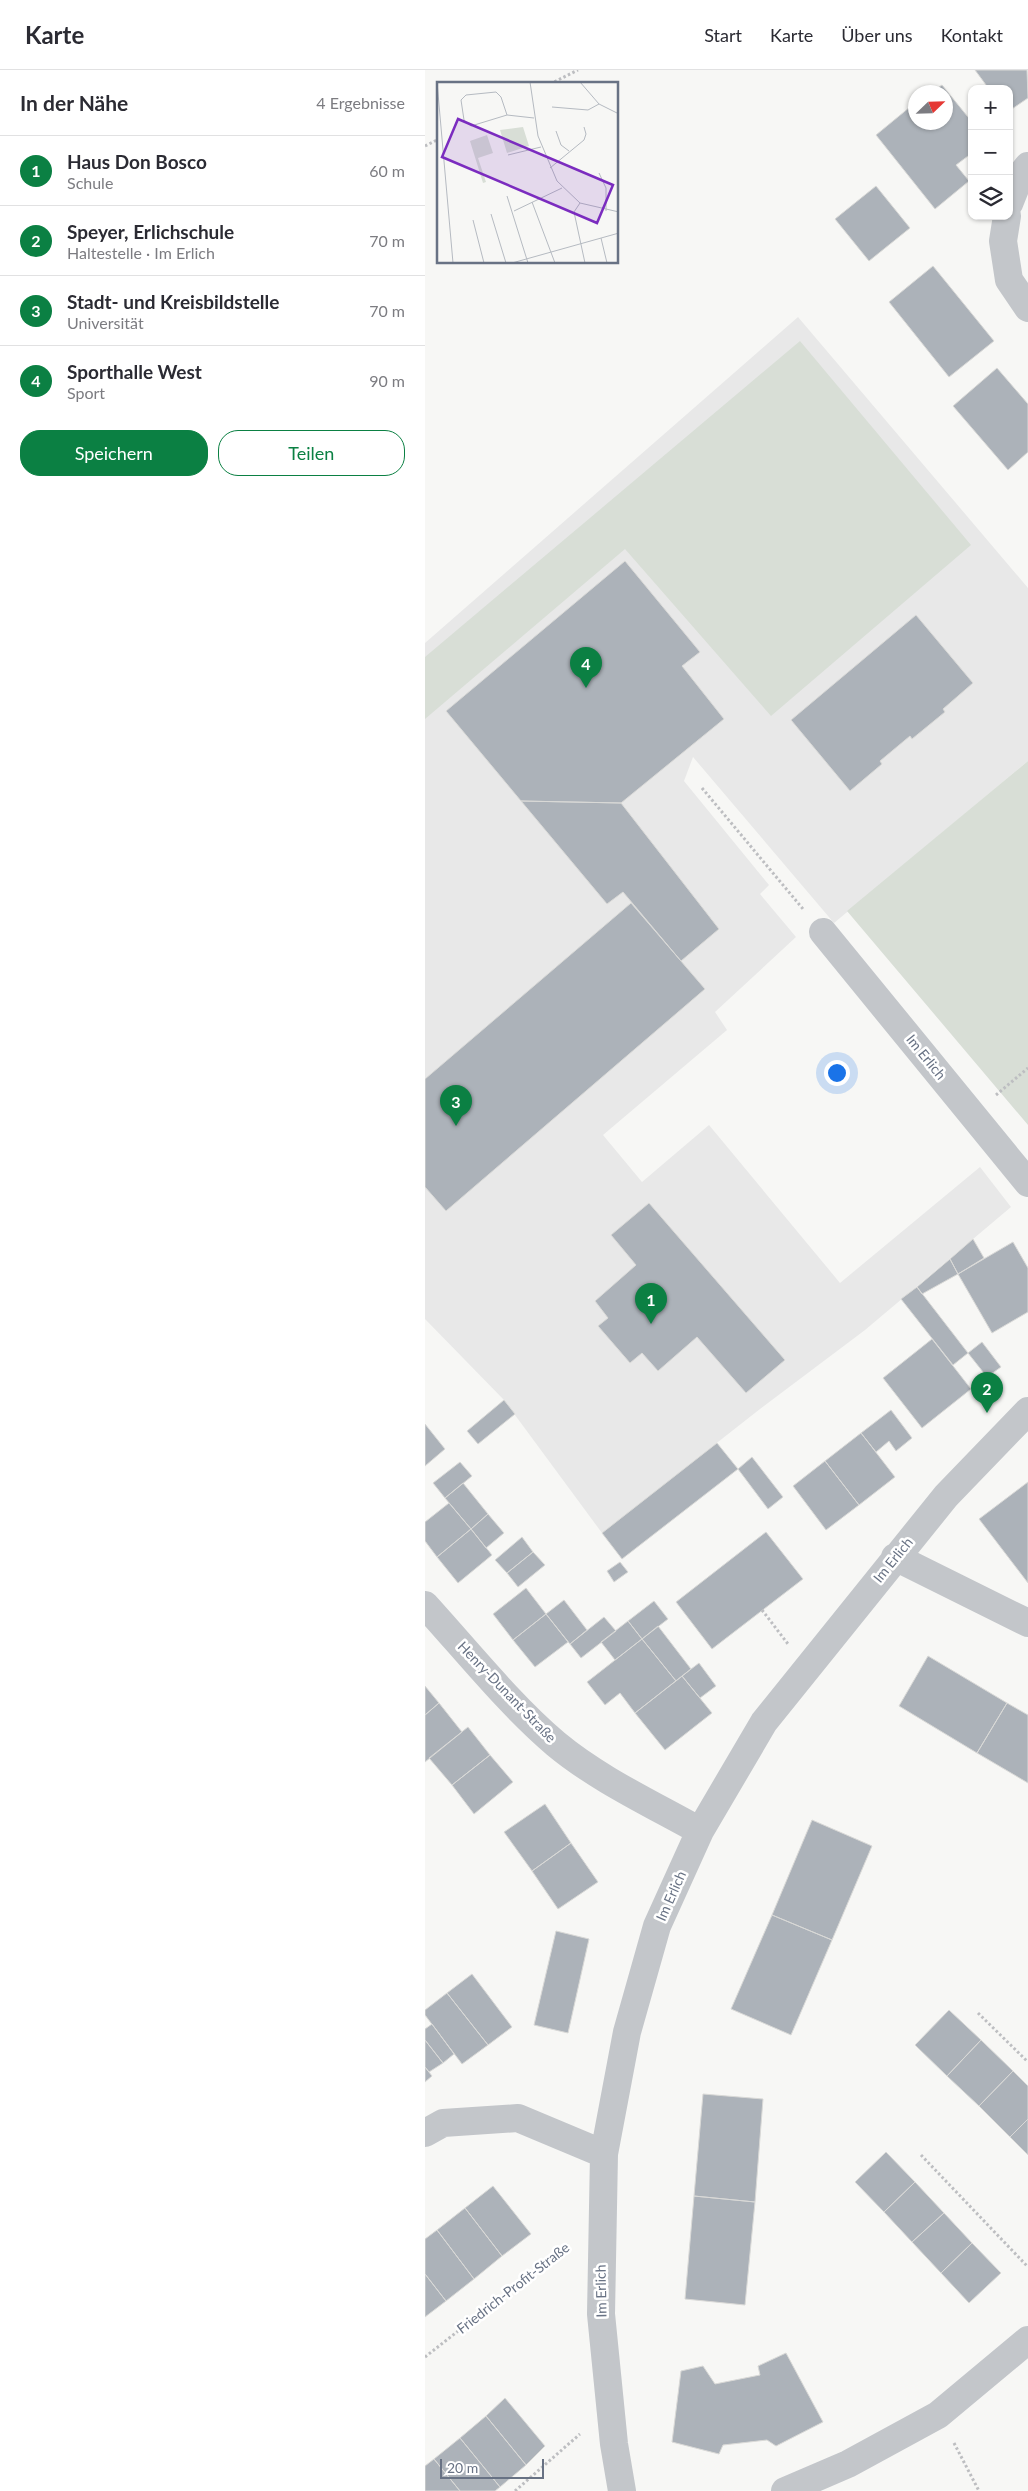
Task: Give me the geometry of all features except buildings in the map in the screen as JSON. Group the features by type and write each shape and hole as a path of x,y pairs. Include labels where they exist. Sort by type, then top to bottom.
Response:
{"street":[{"path":"1013,194 1020,176 1028,166"},
{"path":"1006,220 1003,241 1009,280 1028,308"},
{"name":"Im Erlich","path":"823,932 1028,1183"},
{"name":"Im Erlich","path":"622,2491 610,2407 601,2314 601,2219 604,2154 627,2032 657,1926 700,1831 764,1722 946,1496 1028,1411"},
{"path":"895,1557 1028,1623"},
{"name":"Henry-Dunant-Straße","path":"425,1605 556,1744 587,1766 700,1831"},
{"path":"425,2133 443,2123 518,2118 604,2154"},
{"path":"785,2491 848,2464 938,2415 1028,2340"}],"path":[{"path":"554,82 578,70"},
{"path":"425,146 437,140"},
{"path":"702,788 823,932"},
{"path":"973,1115 1028,1068"},
{"path":"762,1610 807,1668"},
{"path":"978,2013 1028,2062"},
{"path":"921,2155 1028,2267"},
{"name":"Friedrich-Profit-Straße","path":"425,2357 601,2219"},
{"path":"515,2491 610,2407"},
{"path":"938,2415 979,2491"}],"shaded area":[{"path":"798,317 1028,588 1028,761 834,923 693,757 684,781 769,885 760,894 796,937 715,1012 727,1030 603,1135 642,1182 709,1125 840,1283 980,1167 1011,1207 865,1330 760,1409 602,1533 504,1400 425,1319 425,643"},
{"path":"800,341 971,545 771,716 625,549 425,719 425,657"},
{"path":"1028,761 1028,1125 847,911"}],"place":[{"name":"Sporthalle West","path":"586,688"},
{"name":"Stadt- und Kreisbildstelle","path":"456,1126"},
{"name":"Haus Don Bosco","path":"651,1324"},
{"name":"Speyer, Erlichschule","path":"987,1413"}]}
